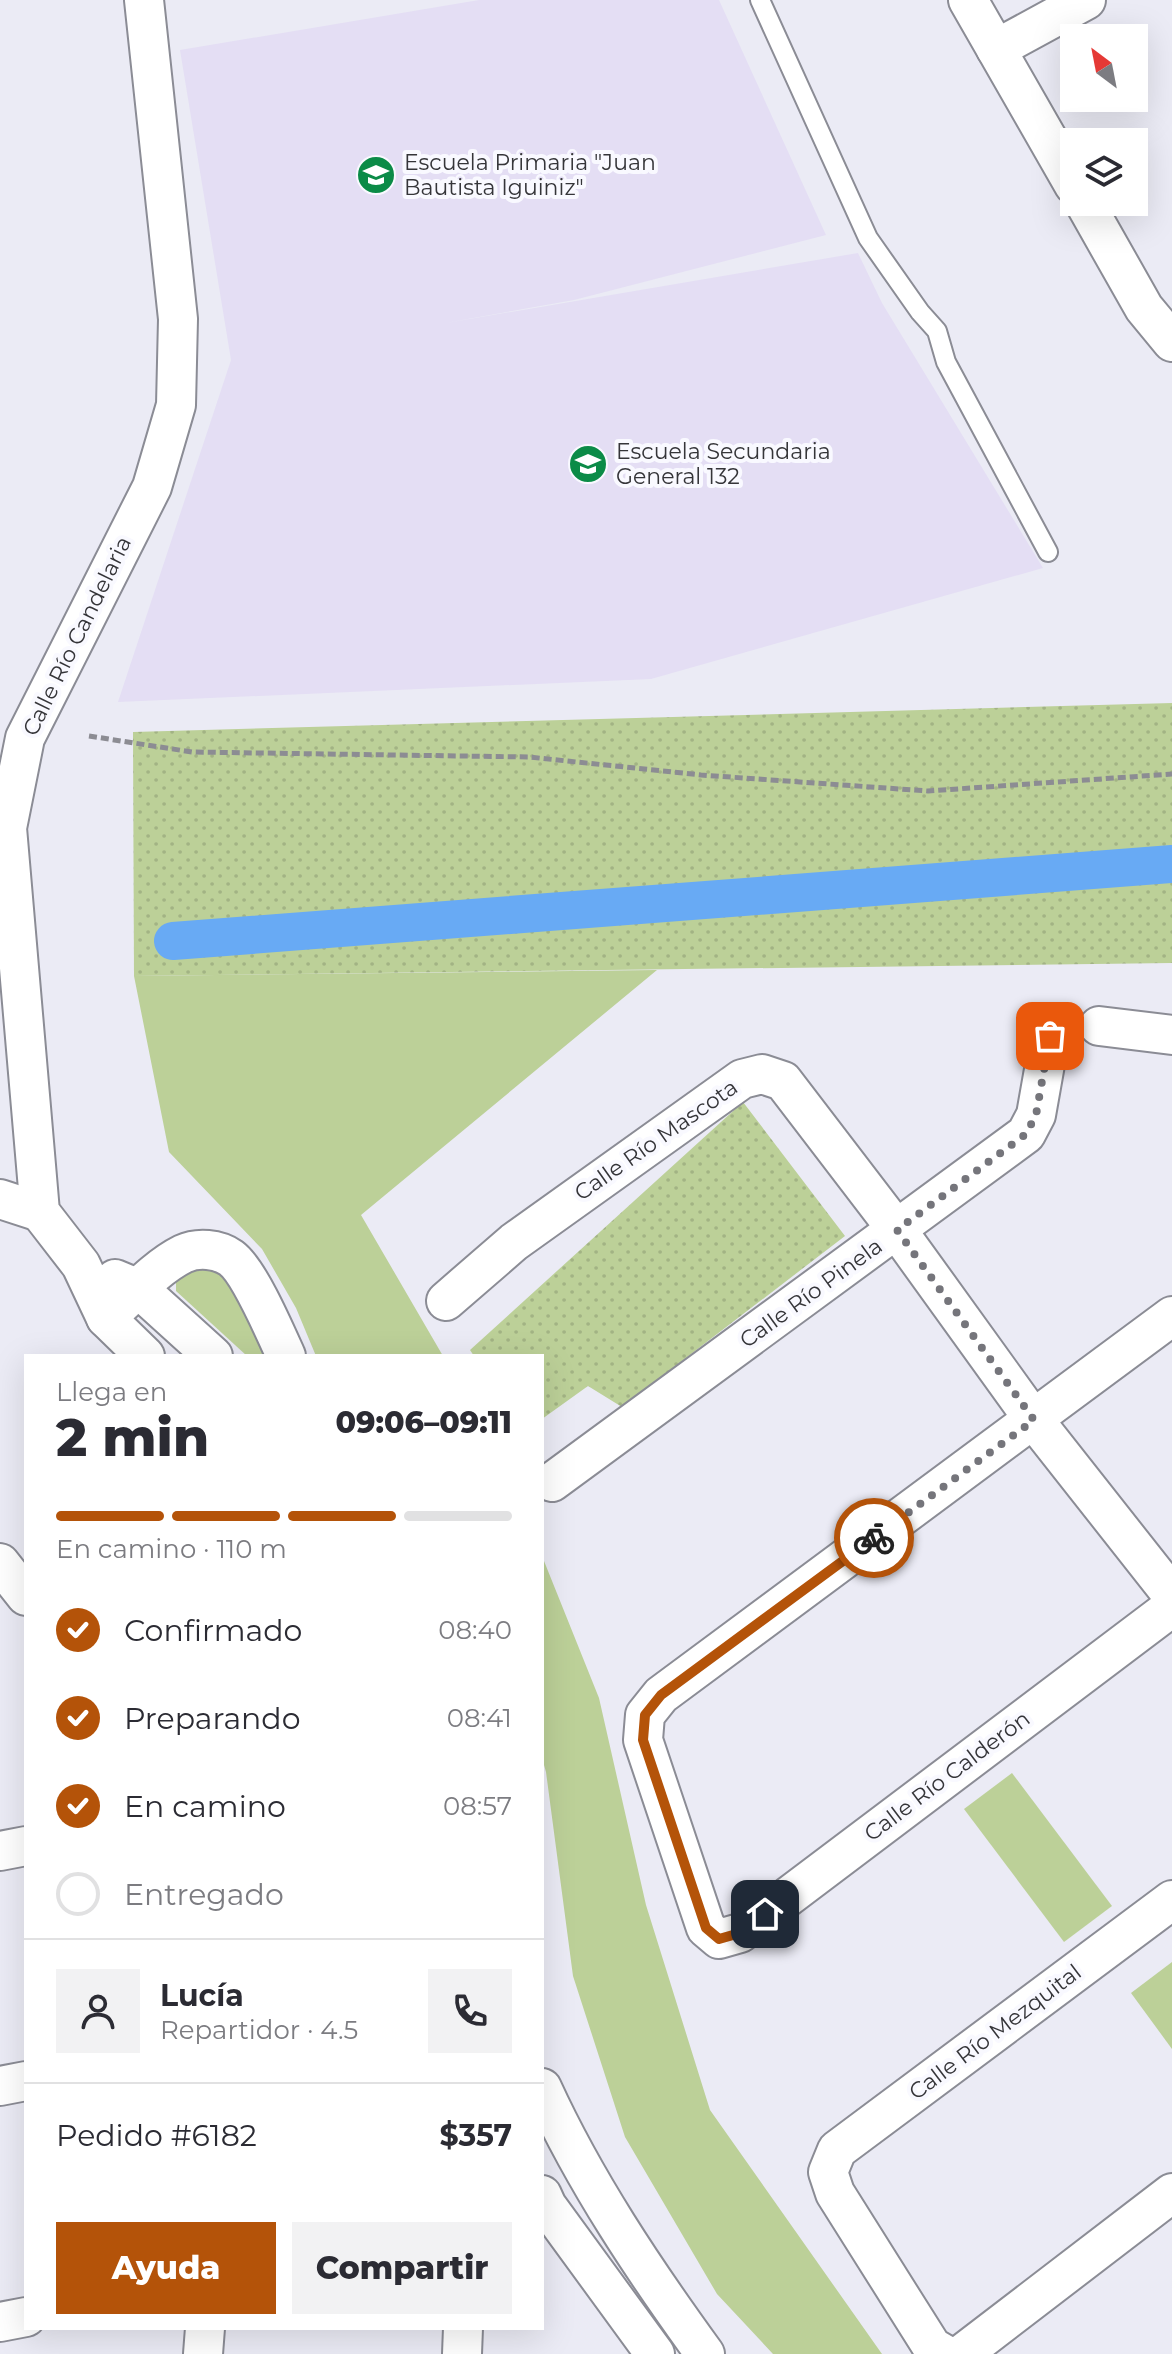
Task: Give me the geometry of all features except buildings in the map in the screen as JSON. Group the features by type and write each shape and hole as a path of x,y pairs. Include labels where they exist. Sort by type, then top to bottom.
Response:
{"street":[{"name":"Calle Río Candelaria","path":"40,1212 7,828 25,738 152,487 176,405 178,319 144,0"},
{"path":"968,0 1060,161"},
{"path":"996,49 1086,0"},
{"path":"1092,216 1144,308 1172,342"},
{"path":"1099,1026 1172,1035"},
{"name":"Calle Río Pinela","path":"552,1482 1026,1134 1036,1115 1050,1036"},
{"name":"Calle Río Mascota","path":"446,1301 514,1242 742,1079 762,1074 783,1081 897,1230 1034,1420 1172,1595"},
{"path":"0,1199 40,1212 81,1265 106,1318 143,1354"},
{"path":"106,1318 166,1265 186,1253 211,1249 233,1259 252,1288 285,1354"},
{"path":"81,1265 139,1289 211,1354"},
{"path":"1034,1420 1172,1316"},
{"name":"Calle Río Calderón","path":"1034,1420 661,1695 645,1715 643,1740 706,1928 719,1939 740,1933 1172,1607"},
{"path":"0,1563 24,1593"},
{"path":"0,1603 24,1597"},
{"path":"0,1851 24,1846"},
{"name":"Calle Río Mezquital","path":"944,2354 932,2347 835,2193 828,2172 837,2150 1172,1900"},
{"path":"0,2086 24,2081"},
{"path":"544,2092 566,2141 660,2292 705,2354"},
{"path":"544,2203 562,2211 572,2210 586,2201 592,2183"},
{"path":"962,2354 1172,2193"},
{"path":"544,2203 655,2354"},
{"path":"0,2322 24,2317"},
{"path":"203,2354 205,2330"},
{"path":"462,2354 463,2330"}],"lane":[{"path":"760,0 868,238 937,331 946,362 1048,552"}],"path":[{"path":"89,736 192,752 529,757 701,775 928,791 1172,774"}],"shaded area":[{"name":"Escuela Secundaria General 132","path":"479,0 719,0 826,235 574,300 440,324 858,253 882,303 1043,568 651,679 118,702 231,360 180,50"}],"green space":[{"path":"1172,703 1172,963 134,976 133,732"},
{"path":"657,970 361,1215 442,1354 315,1354 296,1308 262,1249 169,1152 134,976"},
{"path":"743,1102 845,1236 622,1407 588,1386 544,1418 544,1354 473,1354 470,1350"},
{"path":"209,1263 240,1297 267,1354 245,1354 176,1291 176,1272"},
{"path":"544,1561 599,1698 646,1905 710,2110 882,2354 773,2354 717,2294 625,2137 573,1976 546,1772"},
{"path":"1012,1773 1112,1906 1064,1942 964,1809"},
{"path":"1172,1962 1172,2049 1131,1993"}],"waterway":[{"path":"173,941 1172,864"}],"way so far":[{"path":"874,1538 1034,1420 897,1230 1026,1134 1036,1115 1050,1036"}],"place":[{"name":"Escuela Primaria \"Juan Bautista Iguiniz\"","path":"376,175"},
{"name":"Escuela Secundaria General 132","path":"588,464"}],"route":[{"path":"765,1914 740,1933 719,1939 706,1928 643,1740 645,1715 661,1695 874,1538"}]}
